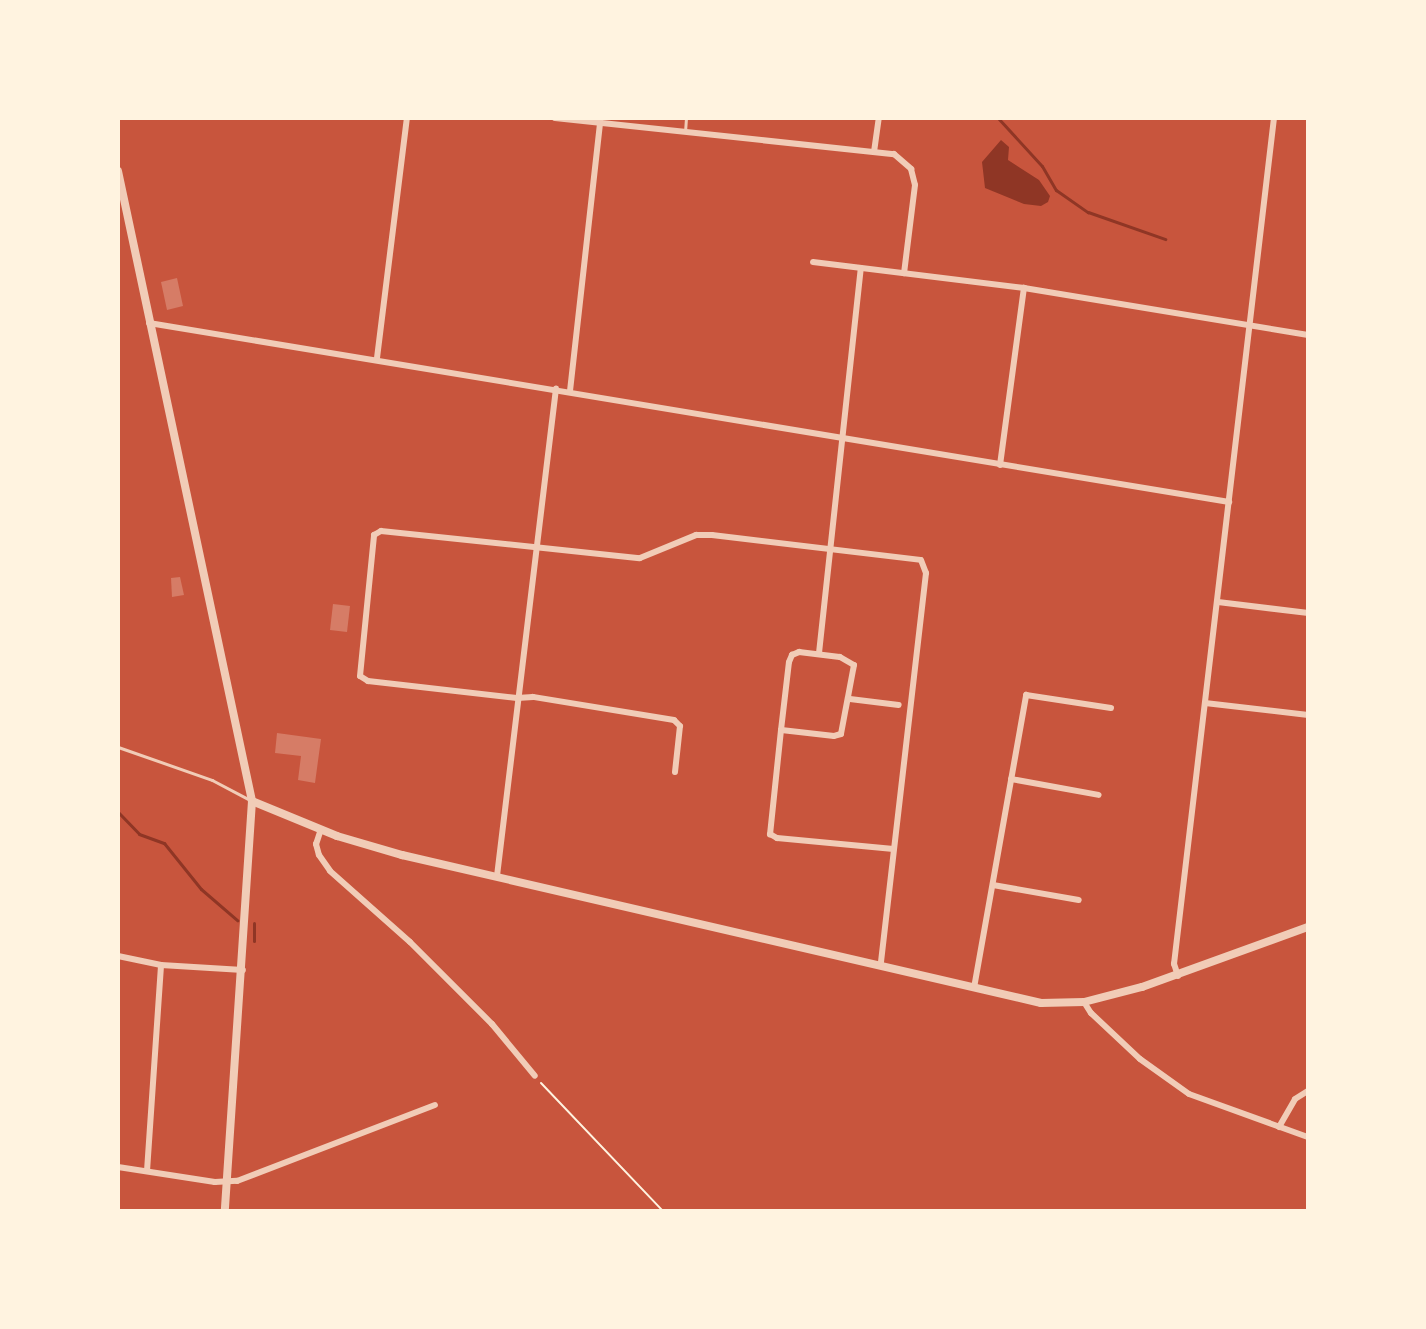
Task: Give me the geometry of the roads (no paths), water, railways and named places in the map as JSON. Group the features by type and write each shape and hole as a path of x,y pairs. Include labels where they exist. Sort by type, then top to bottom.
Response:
{"street":[{"path":"381,359 407,118"},
{"path":"555,118 894,154 911,169 915,185 904,273"},
{"path":"874,152 879,118"},
{"path":"1178,976 1174,964 1274,118"},
{"path":"570,391 600,123"},
{"path":"118,171 252,801 225,1211"},
{"path":"813,262 1024,288 1308,335"},
{"path":"819,653 861,268"},
{"path":"1000,465 1024,288"},
{"path":"149,323 381,359 1229,502"},
{"path":"497,876 556,389"},
{"path":"675,772 680,726 674,720 581,703 368,681 360,676 370,546 374,535 381,531 640,558 696,535 712,535 921,560 926,566 881,964"},
{"path":"1218,602 1308,613"},
{"path":"781,730 834,736 841,734 854,665 819,653 792,655 781,730 769,815 770,834 777,838 893,849"},
{"path":"974,985 1026,695 1111,708"},
{"path":"850,699 899,705"},
{"path":"1205,703 1308,715"},
{"path":"1011,779 1099,795"},
{"path":"252,801 390,852 1041,1003 1084,1002 1178,976 1308,927"},
{"path":"321,829 316,844 319,855 330,871 410,942 492,1024 535,1076"},
{"path":"993,885 1079,900"},
{"path":"118,956 161,965 243,970"},
{"path":"147,1171 161,965"},
{"path":"1084,1002 1091,1013 1131,1051 1189,1094 1308,1137"},
{"path":"1279,1127 1295,1099 1308,1091"},
{"path":"118,1167 227,1183 435,1105"}],"lane":[{"path":"685,132 686,118"},
{"path":"118,747 212,780 252,801"}],"waterway":[{"path":"998,118 1042,166 1056,190 1088,212 1165,239"},
{"path":"118,812 139,834 164,843 201,889 237,920"},
{"path":"254,923 254,941"}]}
